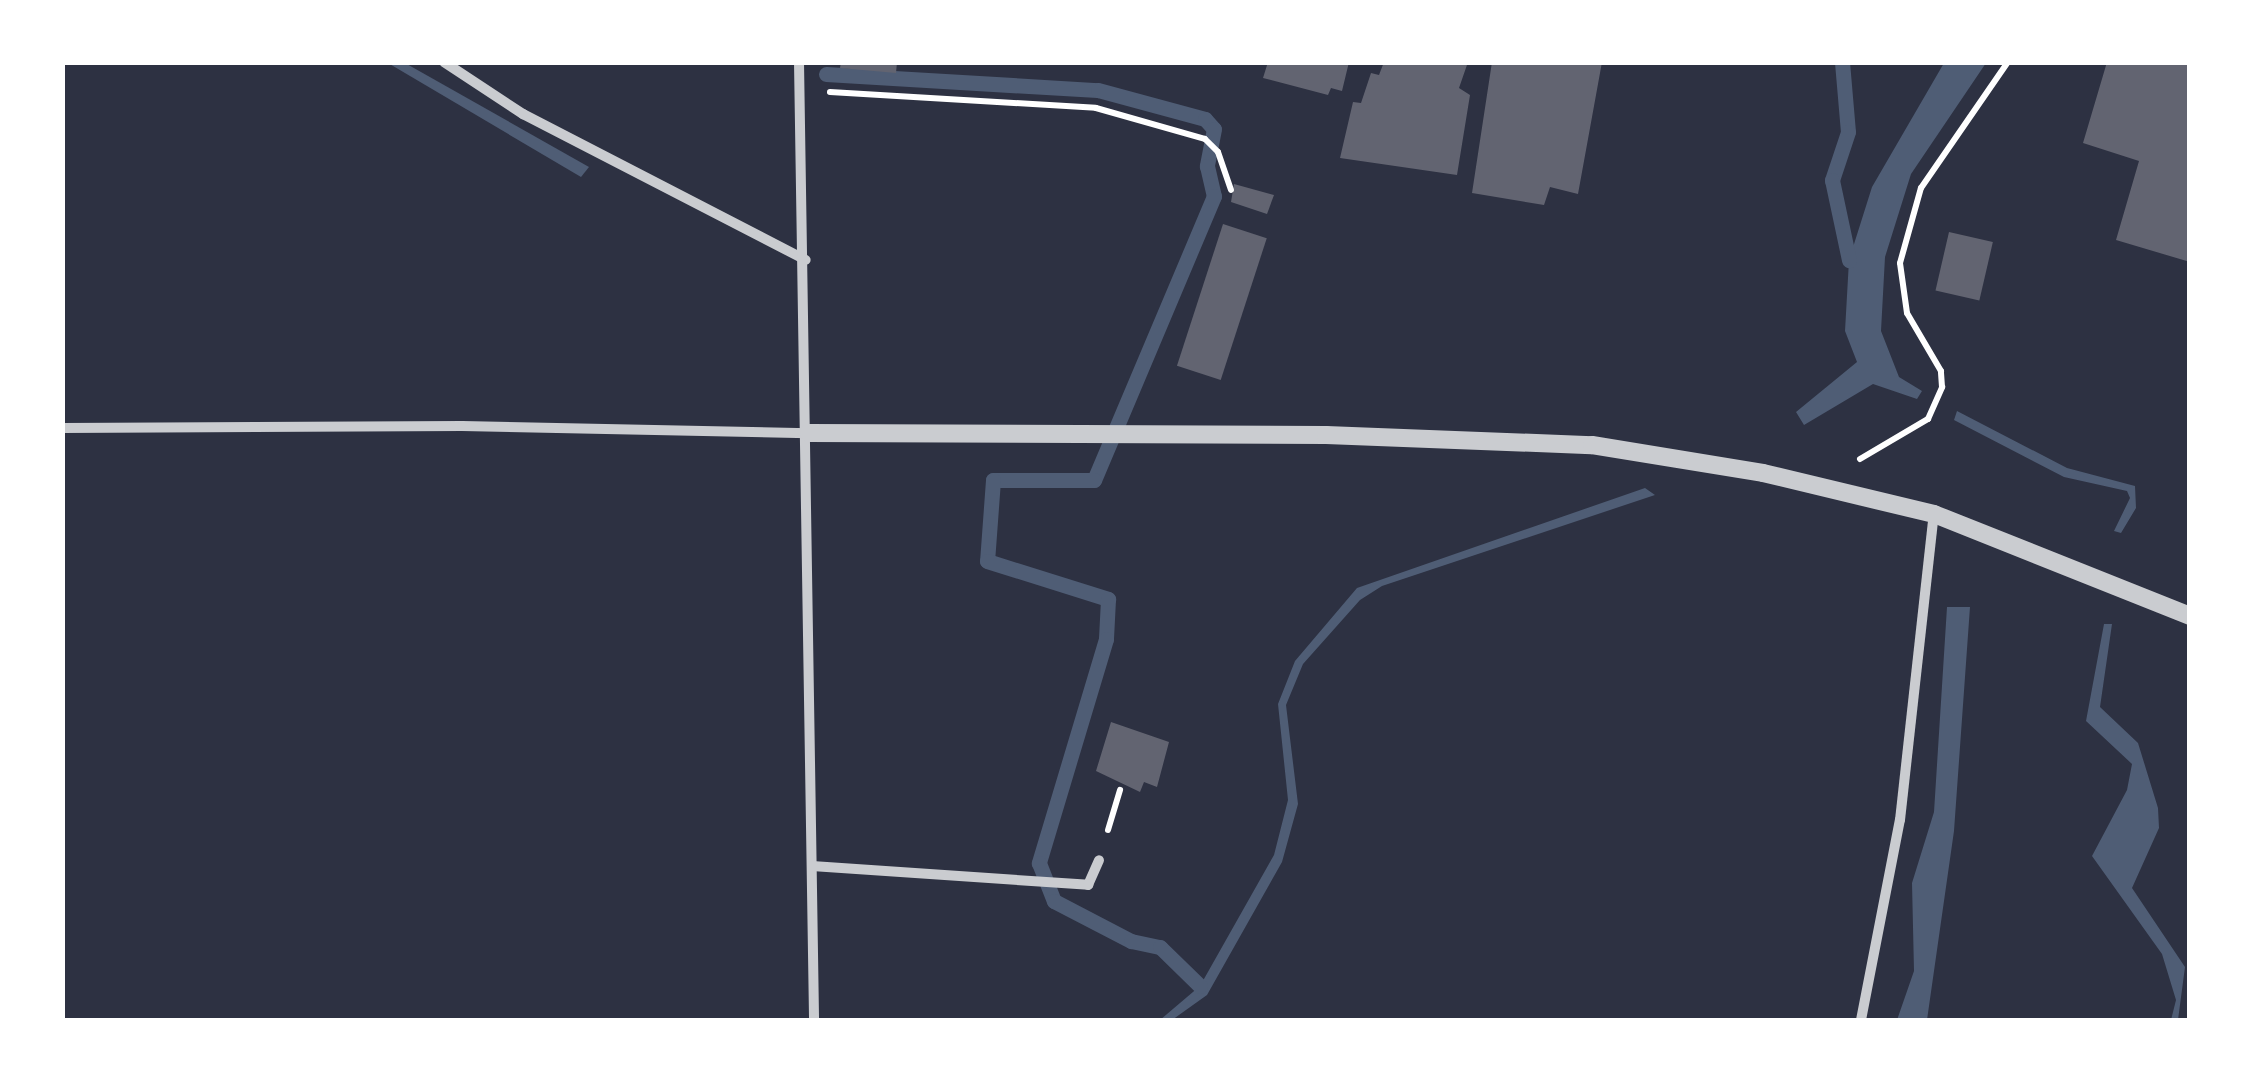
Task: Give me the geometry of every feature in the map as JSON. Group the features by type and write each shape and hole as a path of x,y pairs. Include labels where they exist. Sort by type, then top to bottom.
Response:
{"street":[{"path":"444,62 523,114 806,260"},
{"path":"799,62 810,433 814,1020"},
{"path":"62,428 462,426 810,433 1326,434 1592,445 1815,486 1934,514 2190,616"},
{"path":"1861,1020 1900,820 1934,514"},
{"path":"812,866 1088,885 1099,860"}],"path":[{"path":"1815,486 1928,418 1942,387 1941,370 1907,313 1900,262 1921,188 2008,62"},
{"path":"800,90 1096,108 1205,138 1218,152 1230,190"},
{"path":"1099,860 1120,790"}],"water":[{"path":"388,63 405,63 589,167 581,177"},
{"path":"1944,63 1986,63 1911,174 1885,257 1881,331 1899,377 1922,391 1917,399 1873,384 1804,425 1796,412 1857,362 1845,331 1849,260 1872,187"},
{"path":"1957,411 2067,468 2135,486 2136,508 2121,533 2114,531 2130,498 2127,491 2064,477 1954,420"},
{"path":"1645,488 1655,495 1382,586 1360,600 1303,664 1286,705 1298,804 1282,862 1207,995 1172,1020 1160,1020 1200,986 1274,855 1288,800 1278,704 1295,661 1357,588"},
{"path":"1947,607 1970,607 1954,831 1927,1020 1897,1020 1914,971 1912,883 1934,812"},
{"path":"2104,624 2112,624 2100,707 2138,743 2158,808 2159,828 2132,888 2185,967 2178,1020 2171,1020 2176,1000 2162,954 2092,856 2127,790 2132,764 2086,721"}],"building":[{"path":"841,62 897,62 896,73 840,68"},
{"path":"1268,62 1349,62 1342,91 1331,88 1328,95 1263,78"},
{"path":"1384,62 1468,62 1459,88 1470,95 1457,175 1340,158 1353,102 1361,103 1371,73 1379,75"},
{"path":"1492,62 1602,62 1578,194 1550,187 1544,205 1472,193"},
{"path":"2107,62 2190,62 2190,262 2116,240 2139,161 2083,143"},
{"path":"1234,184 1274,195 1267,214 1231,202"},
{"path":"1223,224 1267,238 1221,380 1177,366"},
{"path":"1949,232 1993,242 1979,301 1936,290"},
{"path":"1111,722 1169,742 1157,787 1144,782 1140,792 1096,771"}],"waterway":[{"path":"1842,62 1848,132 1832,180 1849,260"},
{"path":"826,74 1098,90 1205,119 1214,129 1207,166 1214,196 1094,480 993,480 987,561 1108,599 1106,639 1039,863 1054,901 1131,941 1160,947 1200,986"}]}
